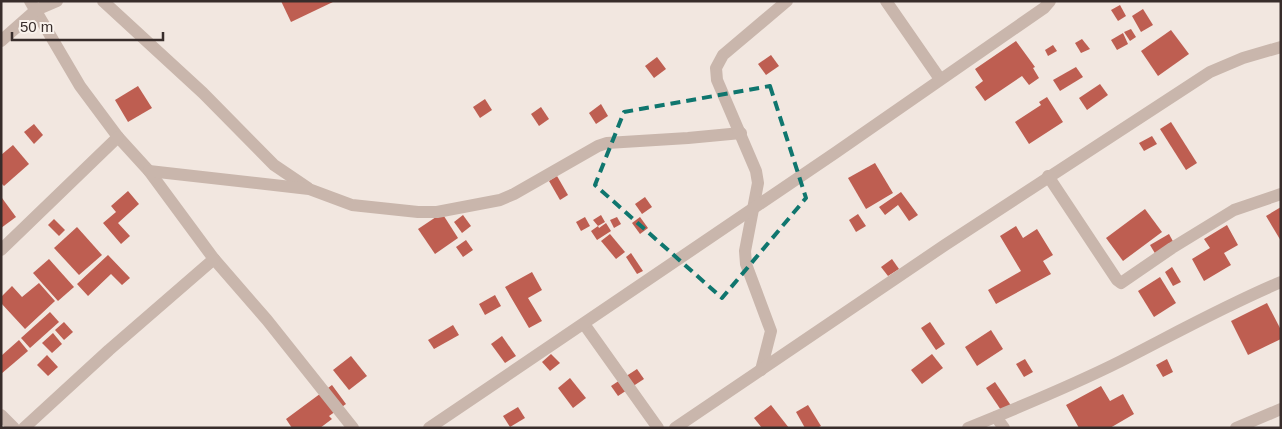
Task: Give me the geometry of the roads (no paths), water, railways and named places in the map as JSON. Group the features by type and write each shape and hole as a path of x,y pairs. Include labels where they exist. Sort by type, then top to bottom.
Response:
{"street":[{"path":"1,41 33,6 57,1"},
{"path":"103,1 203,93 274,165 309,189"},
{"path":"761,370 771,331 746,264 745,251 758,183 756,171 741,133 717,80 716,68 723,55 787,1"},
{"path":"886,1 940,79"},
{"path":"429,428 753,209 1044,8 1050,1"},
{"path":"33,6 80,86 118,137 149,171 214,259 267,320 353,428"},
{"path":"675,428 944,245 1210,72 1243,58 1281,47"},
{"path":"149,171 309,189 352,205 418,212 437,212 507,197 606,143 741,133"},
{"path":"1,250 118,137"},
{"path":"1048,176 1120,283 1234,210 1281,194"},
{"path":"24,428 109,350 214,259"},
{"path":"968,428 1024,406 1120,361 1230,304 1281,282"},
{"path":"584,324 658,428"},
{"path":"1236,428 1281,409"},
{"path":"1,415 14,428"},
{"path":"996,417 1004,428"}]}
